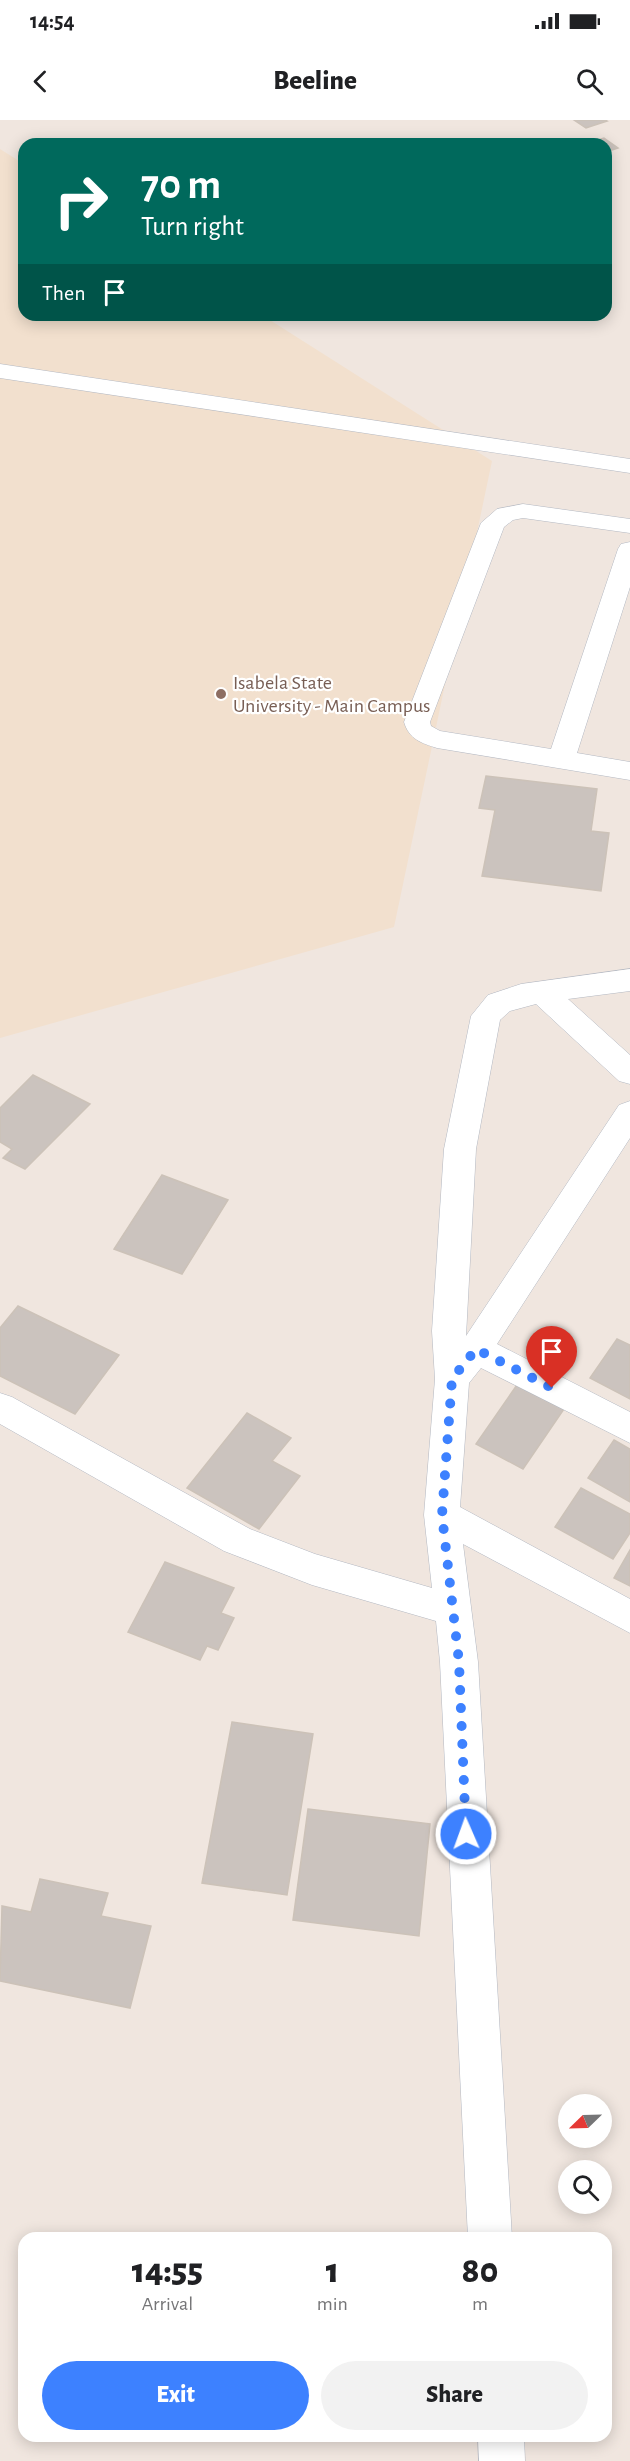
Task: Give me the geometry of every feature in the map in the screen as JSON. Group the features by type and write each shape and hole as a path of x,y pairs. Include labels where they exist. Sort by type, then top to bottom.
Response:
{"street":[{"path":"0,371 630,466"},
{"path":"630,526 523,511 506,514 493,523 417,722 418,728 426,736 630,771"},
{"path":"561,760 630,549"},
{"path":"489,2232 459,1662 442,1515 452,1379 449,1331 460,1149 486,1016 499,1003 542,992 630,980"},
{"path":"542,992 630,1073"},
{"path":"452,1379 476,1349 630,1113"},
{"path":"476,1349 630,1429"},
{"path":"0,1407 237,1540 312,1569 453,1610"},
{"path":"442,1515 630,1617"},
{"path":"501,2442 502,2461"}],"shaded area":[{"name":"Isabela State University - Main Campus","path":"0,149 18,160 18,321 271,321 492,461 394,927 0,1038"}],"building":[{"path":"574,120 605,120 607,121 586,128"},
{"path":"486,776 597,789 591,831 609,833 601,891 482,876 495,810 479,808"},
{"path":"33,1075 90,1104 25,1169 3,1158 12,1149 0,1142 0,1108"},
{"path":"162,1175 228,1200 182,1274 114,1249"},
{"path":"18,1306 119,1355 75,1414 0,1376 0,1328"},
{"path":"617,1339 630,1345 630,1399 590,1378"},
{"path":"519,1382 566,1406 523,1469 476,1444"},
{"path":"247,1413 291,1438 272,1461 300,1476 259,1529 187,1488"},
{"path":"614,1440 630,1449 630,1502 588,1478"},
{"path":"581,1488 630,1514 630,1533 613,1559 555,1527"},
{"path":"630,1550 630,1586 614,1578"},
{"path":"165,1562 234,1588 221,1613 234,1618 218,1650 207,1646 200,1660 128,1632"},
{"path":"232,1722 313,1734 287,1895 202,1883"},
{"path":"308,1809 430,1824 419,1936 293,1920"},
{"path":"40,1879 108,1893 101,1916 151,1926 130,2008 0,1981 2,1906 31,1912"}],"place":[{"name":"Isabela State University - Main Campus","path":"221,694"}],"route":[{"path":"466,1834 459,1662 442,1515 452,1379 476,1349 552,1388"}]}
